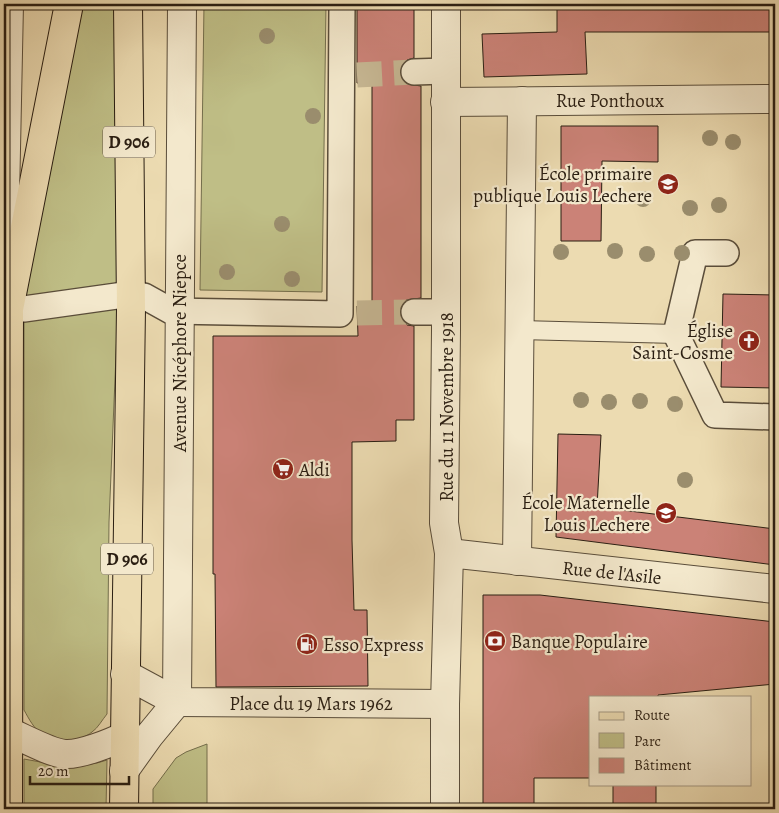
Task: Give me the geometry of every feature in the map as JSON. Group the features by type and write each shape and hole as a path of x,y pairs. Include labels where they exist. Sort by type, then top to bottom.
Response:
{"main road":[{"path":"8,809 6,309 69,4"},
{"name":"D 906","path":"124,809 131,294 128,4"}],"street":[{"path":"9,4 6,309 24,309 131,294 144,296 171,311 180,312 349,314 350,76 342,4"},
{"name":"Avenue Nicéphore Niepce","path":"177,702 182,4"},
{"name":"Rue du 11 Novembre 1918","path":"445,809 445,704 449,553 444,523 446,495 446,4"},
{"path":"414,72 445,71"},
{"name":"Rue Ponthoux","path":"445,102 775,99"},
{"path":"517,561 522,101"},
{"path":"726,253 695,253 676,334 715,415 775,417"},
{"path":"414,312 446,312"},
{"name":"Rue de l'Asile","path":"449,553 775,589"},
{"path":"124,771 177,702 125,674"},
{"name":"Place du 19 Mars 1962","path":"177,702 445,704"},
{"path":"7,731 53,751 66,754 109,744 124,736"}],"lane":[{"path":"520,330 676,334"}],"green space":[{"path":"77,4 118,4 117,283 25,297"},
{"path":"204,4 326,4 322,292 200,290"},
{"path":"118,307 109,522 107,714 96,728 87,735 75,740 61,741 48,738 37,730 24,710 24,320"},
{"path":"207,744 207,809 153,809 153,789 176,758"},
{"path":"24,759 68,767 107,760 106,809 24,809"}],"building":[{"path":"357,4 414,4 414,58 407,60 402,65 400,73 402,80 407,84 421,86 421,298 406,300 401,305 400,312 402,320 407,325 414,326 414,420 396,420 396,441 352,442 354,610 367,610 368,686 216,687 215,574 213,574 213,336 358,336 357,306 372,306 372,83 357,83"},
{"path":"557,4 775,4 775,32 585,32 587,74 484,77 482,34 557,32"},
{"path":"561,126 658,126 658,162 602,161 601,241 561,241"},
{"name":"Église Saint-Cosme","path":"723,294 775,295 775,388 721,387"},
{"path":"558,434 601,435 597,507 775,529 775,565 556,537"},
{"path":"483,595 540,595 775,622 775,684 658,696 589,696 589,778 534,778 534,809 483,809"},
{"path":"613,786 656,786 656,809 613,809"}],"tunnel":[{"path":"357,75 414,72"},
{"path":"357,313 414,312"}],"place":[{"name":"École primaire publique Louis Lechere","path":"668,184"},
{"name":"Église Saint-Cosme","path":"749,341"},
{"name":"Aldi","path":"283,469"},
{"name":"École Maternelle Louis Lechere","path":"666,513"},
{"name":"Banque Populaire","path":"495,641"},
{"name":"Esso Express","path":"307,644"}]}
